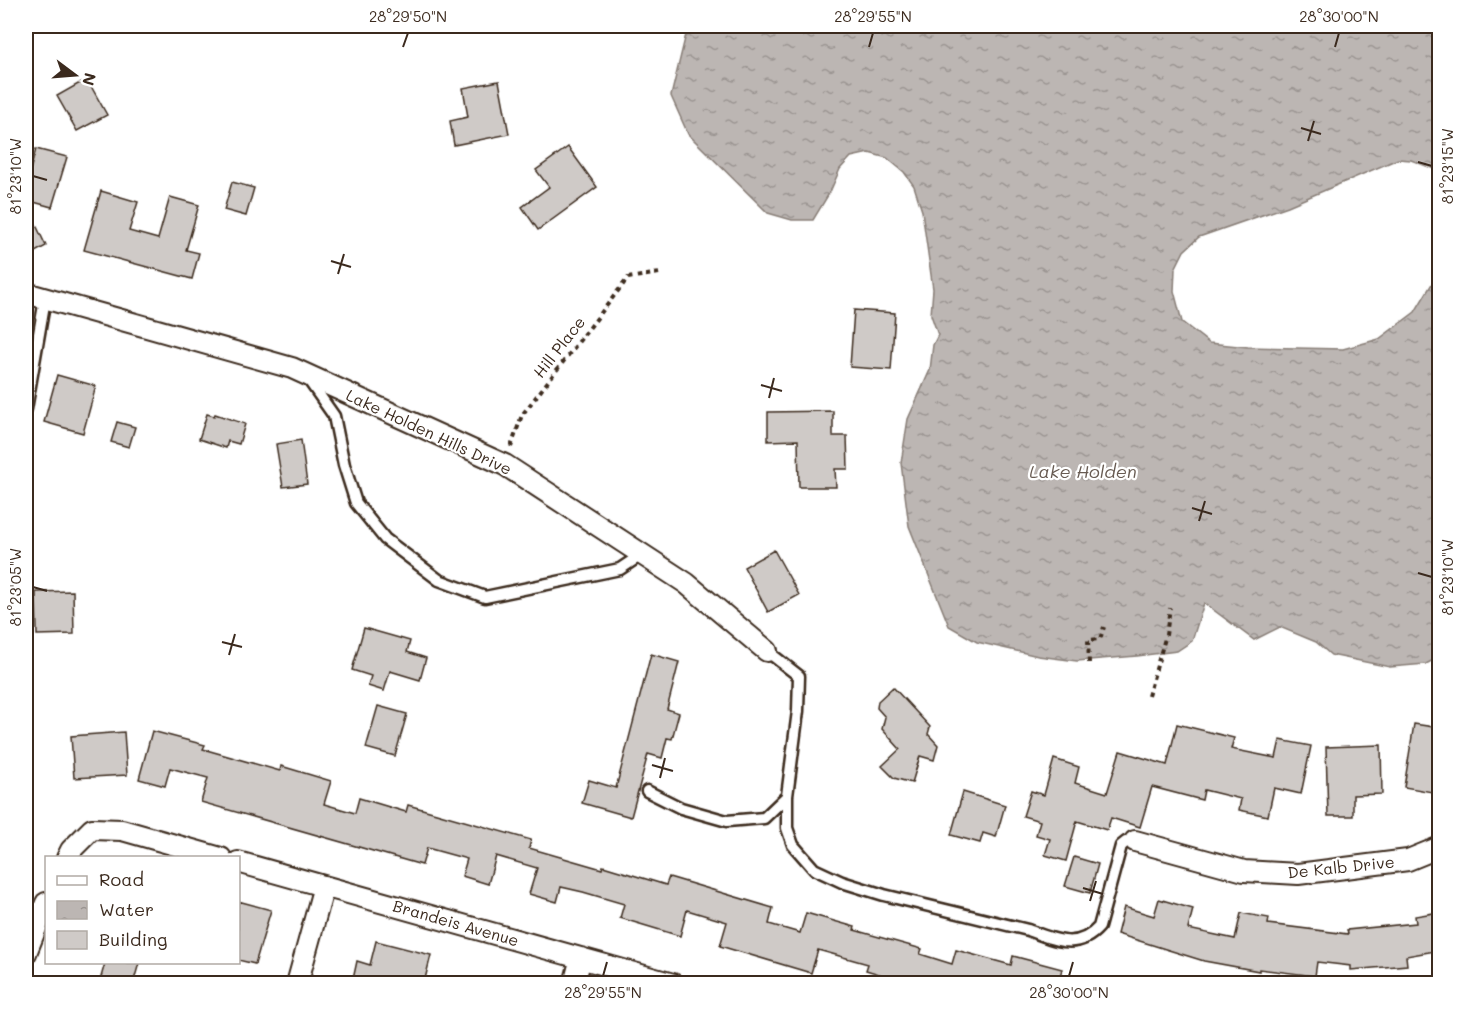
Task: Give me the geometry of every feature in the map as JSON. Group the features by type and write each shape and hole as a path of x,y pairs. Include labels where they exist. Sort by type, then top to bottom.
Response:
{"street":[{"name":"Lake Holden Hills Drive","path":"26,293 292,368 505,465 686,583 767,651"},
{"path":"68,856 92,829 122,830 213,856"},
{"name":"De Kalb Drive","path":"1136,841 1244,871 1298,874 1408,860 1440,847"},
{"name":"Brandeis Avenue","path":"240,863 674,984"},
{"path":"297,984 324,886"},
{"path":"26,953 45,906"},
{"path":"574,984 581,958"}],"lane":[{"path":"26,409 45,299"},
{"name":"Lake Holden Hills Drive","path":"305,374 334,416 344,465 356,503 385,538 439,580 484,597 620,569 641,555"},
{"path":"767,651 799,676 798,711 787,796 787,828 793,845 814,869 842,882 884,895 1028,930 1050,939 1076,942 1090,937 1099,927 1121,846 1126,842 1136,841"},
{"path":"646,791 681,808 727,821 764,818 787,796"}],"path":[{"name":"Hill Place","path":"505,465 522,415 628,278 660,273"},
{"path":"1148,696 1166,635 1170,608"},
{"path":"1089,663 1089,640 1100,639 1104,627"}],"water":[{"name":"Lake Holden","path":"688,26 1439,26 1439,171 1411,160 1398,159 1288,206 1199,237 1184,251 1175,269 1174,291 1182,322 1209,343 1248,347 1343,349 1379,339 1415,312 1436,277 1439,267 1439,657 1426,664 1390,667 1331,655 1316,642 1280,627 1254,640 1204,603 1192,641 1177,651 1137,656 1077,661 1038,656 977,642 949,626 909,526 901,463 908,419 930,370 933,345 938,335 931,315 933,289 922,211 914,186 904,172 887,158 869,153 851,157 840,169 830,192 813,220 792,220 768,213 688,134 671,96"}],"building":[{"path":"87,79 107,115 77,131 57,96"},
{"path":"499,81 509,134 454,145 450,121 468,117 463,88"},
{"path":"568,147 597,187 538,230 522,207 549,187 536,170"},
{"path":"36,149 67,157 52,207 26,200 26,185"},
{"path":"232,182 254,188 246,216 224,210"},
{"path":"101,191 138,202 129,231 158,239 170,197 199,205 186,250 199,253 192,279 84,250"},
{"path":"26,204 46,246 26,257"},
{"path":"854,310 895,313 891,370 850,367"},
{"path":"57,375 96,386 83,433 44,422"},
{"path":"833,411 833,436 847,436 848,469 835,469 836,487 799,487 798,440 768,441 768,412"},
{"path":"207,414 214,416 215,414 245,424 239,444 228,441 226,448 199,439"},
{"path":"117,422 135,427 129,447 111,442"},
{"path":"301,440 307,484 283,487 276,444"},
{"path":"774,550 799,595 768,612 744,567"},
{"path":"73,591 74,634 37,635 36,592"},
{"path":"364,628 410,641 407,652 426,658 420,680 390,671 384,691 368,686 371,676 352,670"},
{"path":"651,654 679,662 667,709 679,713 672,739 667,738 662,758 648,754 631,817 582,803 589,780 616,788"},
{"path":"893,687 930,727 928,734 938,745 934,760 920,756 912,783 894,778 882,766 900,749 882,729 885,717 877,708 878,701"},
{"path":"378,706 407,714 395,756 366,748"},
{"path":"1177,724 1234,738 1231,749 1276,758 1280,740 1311,746 1301,794 1274,788 1268,816 1239,810 1241,799 1204,790 1202,800 1152,787 1140,827 1111,818 1107,830 1077,821 1066,861 1045,855 1050,839 1036,835 1040,821 1023,816 1031,791 1044,795 1054,759 1079,767 1075,783 1107,793 1120,751 1167,765"},
{"path":"1414,724 1440,728 1440,769 1436,768 1432,792 1404,787"},
{"path":"152,731 205,745 203,749 280,771 281,766 331,781 324,804 355,813 359,798 406,812 408,805 531,840 529,848 602,869 603,866 666,885 669,877 773,908 769,924 800,933 806,913 855,927 854,930 922,949 920,954 952,964 956,950 1011,965 1013,956 1062,969 1058,984 887,984 889,977 866,970 868,964 818,950 811,973 720,946 727,922 687,910 680,936 620,918 624,904 583,892 561,887 557,902 529,894 537,868 496,856 488,884 462,876 467,859 427,848 422,865 201,802 208,778 170,768 165,786 139,779"},
{"path":"124,732 127,775 74,778 71,736"},
{"path":"1381,745 1382,794 1353,795 1353,816 1328,816 1326,747"},
{"path":"963,792 1005,805 996,837 983,833 980,843 951,835"},
{"path":"1074,857 1098,864 1090,893 1065,886"},
{"path":"1159,899 1193,909 1188,929 1235,939 1241,913 1269,918 1268,924 1348,934 1347,930 1416,923 1415,916 1440,912 1440,950 1406,956 1407,965 1351,970 1351,966 1317,962 1315,976 1259,969 1259,971 1204,961 1117,934 1124,907 1154,916"},
{"path":"240,902 271,910 255,964 240,960"},
{"path":"376,941 431,955 424,983 402,978 401,984 352,984 357,961 370,965"},
{"path":"105,964 139,964 133,984 99,984"}]}
